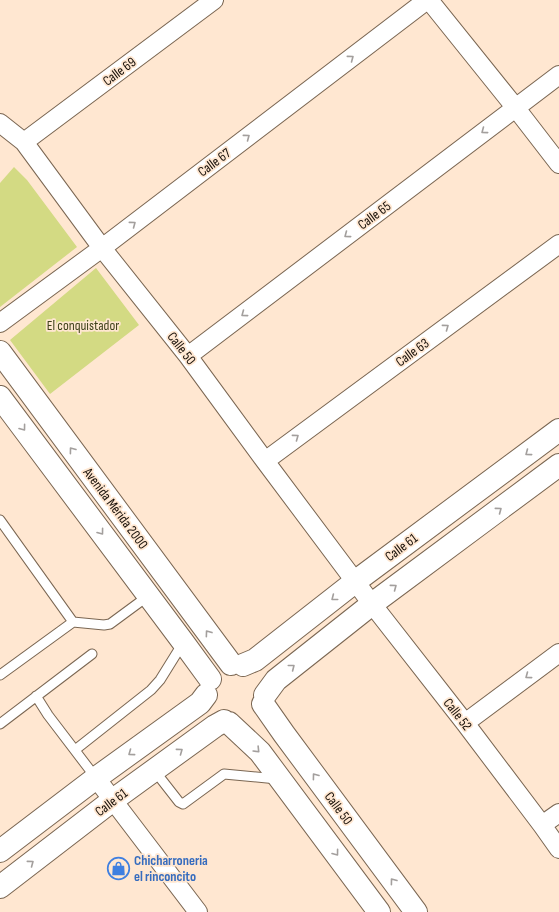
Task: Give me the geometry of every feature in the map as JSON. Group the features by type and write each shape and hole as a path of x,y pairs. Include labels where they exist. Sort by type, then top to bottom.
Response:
{"main road":[{"name":"Avenida Mérida 2000","path":"0,352 237,665"},
{"name":"Avenida Mérida 2000","path":"0,397 184,642 208,687"},
{"name":"Calle 61","path":"237,665 255,660 356,581 559,430"},
{"name":"Calle 61","path":"264,699 276,680 372,604 559,465"},
{"path":"237,665 252,669 259,676 264,686 264,699 259,711 246,721 238,723 227,722 220,719 212,712 208,704 208,687 216,672 223,667 237,665"},
{"name":"Calle 61","path":"0,851 96,778 200,703 208,687"},
{"name":"Calle 50","path":"264,699 288,740 416,912"},
{"name":"Calle 61","path":"0,887 154,770 215,726 227,722"},
{"path":"227,722 260,752 379,912"}],"street":[{"name":"Calle 69","path":"24,142 214,0"},
{"path":"428,0 559,164"},
{"name":"Calle 67","path":"0,323 102,248 428,0"},
{"name":"Calle 65","path":"188,356 559,74"},
{"name":"Calle 50","path":"0,123 24,142 102,248 188,356 356,581"},
{"name":"Calle 63","path":"265,460 559,244"},
{"name":"Calle 52","path":"356,581 559,848"},
{"path":"465,723 559,653"},
{"path":"96,778 198,912"},
{"path":"542,825 559,813"}],"lane":[{"path":"0,520 74,622"},
{"path":"0,675 74,622 104,625 110,624 148,596"},
{"path":"75,750 151,690 160,680 184,642"},
{"path":"0,724 92,654"},
{"path":"36,696 48,715 96,778"},
{"path":"154,770 179,802 183,804 224,774 280,779"}],"green space":[{"path":"14,167 27,180 77,247 0,307 0,183"},
{"name":"El conquistador","path":"96,268 139,325 50,394 10,340"}],"place":[{"name":"Chicharroneria el rinconcito","path":"118,868"}]}
